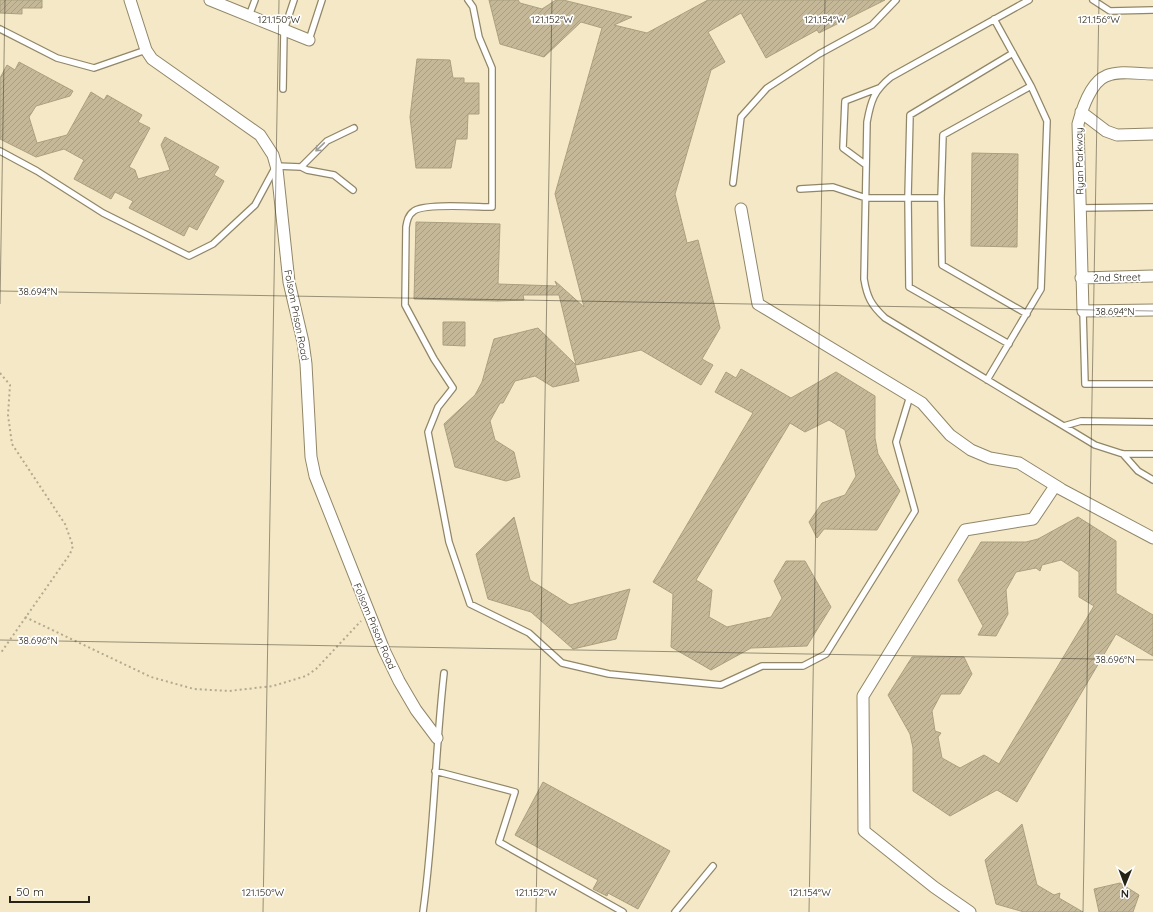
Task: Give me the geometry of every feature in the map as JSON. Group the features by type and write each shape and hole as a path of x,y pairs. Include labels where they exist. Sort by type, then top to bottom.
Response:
{"street":[{"name":"Folsom Prison Road","path":"130,0 146,50 152,59 260,135 273,155 276,166 289,282 305,357 308,425 313,470 321,495 368,612 399,681 416,710 437,738"},
{"path":"210,0 309,40"},
{"name":"Ryan Parkway","path":"1083,311 1078,124 1081,112 1095,85 1105,76 1118,73 1153,74"},
{"path":"1081,112 1106,131 1117,135 1153,134"},
{"path":"741,209 758,304 922,403 950,435 971,450 990,458 1018,463 1062,490"},
{"name":"2nd Street","path":"1081,278 1153,276"},
{"path":"1083,311 1153,310"},
{"path":"970,912 934,887 864,832 863,696 965,530 1033,519 1055,486 1153,538"}],"lane":[{"path":"249,16 255,0"},
{"path":"283,89 284,30 294,0"},
{"path":"309,40 322,0"},
{"path":"468,0 473,7 479,37 492,68 492,207 425,207 413,211 409,216 406,227 404,298 407,311 434,359 453,388 438,407 428,432 449,542 470,604 529,633 562,663 610,674 722,685 762,666 803,666 826,654 916,511 896,442 910,396"},
{"path":"733,183 741,117 761,94 767,88 819,54 872,25 896,0"},
{"path":"1029,0 891,77 879,88 870,104 867,122 866,165 864,279 866,293 873,306 885,318 1095,445 1123,454 1153,454"},
{"path":"1093,0 1110,12 1153,10"},
{"path":"988,380 1041,289 1046,122 1031,86 994,19"},
{"path":"0,29 58,58 94,68 146,50"},
{"path":"1009,344 909,287 908,197 910,115 1013,53"},
{"path":"1027,314 942,265 941,198 943,135 1031,86"},
{"path":"866,165 843,148 845,101 879,88"},
{"path":"301,167 326,141 354,128"},
{"path":"0,151 37,171 103,213 189,256 213,244 255,205 276,166 301,167 334,175 353,190"},
{"path":"800,189 832,187 866,198 941,198"},
{"path":"1080,208 1153,207"},
{"path":"1083,311 1085,384 1153,384"},
{"path":"1064,426 1082,421 1153,422"},
{"path":"1123,454 1138,471 1153,480"},
{"path":"423,912 428,881 437,738 444,673"},
{"path":"435,771 515,792 500,842 623,912"},
{"path":"675,912 713,866"}],"path":[{"path":"0,373 10,385 8,415 12,444 66,524 73,546 70,554 0,654"},
{"path":"25,617 151,677 194,689 229,691 273,686 306,676 316,669 368,612"}],"building":[{"path":"0,0 42,0 42,8 22,8 22,14 0,13"},
{"path":"489,0 518,0 520,3 542,9 556,0 563,0 632,17 614,25 647,33 708,0 885,0 819,33 817,30 766,58 741,13 708,32 725,62 711,70 675,194 687,243 698,240 720,328 702,359 713,365 701,385 641,350 576,365 559,295 523,295 524,300 498,301 414,299 416,222 500,224 498,284 557,286 555,281 584,307 555,194 602,28 581,22 544,57 500,44"},
{"path":"417,59 450,60 453,78 464,78 464,83 479,83 479,114 468,114 467,139 456,139 451,168 416,168 410,117"},
{"path":"19,62 73,91 70,96 36,106 29,117 37,143 67,135 91,92 104,100 107,95 142,115 138,122 150,128 129,167 135,170 138,179 170,170 161,145 165,137 219,167 214,175 224,181 197,230 189,226 184,236 129,208 133,201 115,192 111,199 74,179 84,160 64,149 36,157 0,139 0,78 7,65 15,70"},
{"path":"972,153 1018,154 1017,247 971,246"},
{"path":"443,322 465,322 465,346 443,345"},
{"path":"538,328 575,364 579,381 553,387 535,376 515,381 503,403 500,403 490,421 495,440 514,452 520,477 506,481 455,467 444,424 475,395 482,382 494,339"},
{"path":"741,369 791,398 836,372 875,396 875,438 878,454 900,491 877,530 824,529 817,538 809,522 822,503 845,495 856,476 845,430 829,420 805,432 790,423 696,580 712,590 709,617 727,627 771,617 782,598 774,581 786,561 805,561 831,607 807,646 751,648 711,670 671,647 673,594 653,582 753,413 715,392 726,372 736,378"},
{"path":"514,517 530,580 570,605 630,589 616,639 573,649 531,612 488,599 476,554"},
{"path":"1078,517 1116,541 1116,593 1153,615 1153,656 1116,634 1017,802 997,790 950,816 913,791 913,748 910,734 888,695 912,657 964,657 972,674 960,694 941,694 932,711 935,731 941,733 938,737 942,758 960,768 984,755 999,764 1094,606 1079,597 1079,572 1061,560 1042,565 1040,571 1036,568 1016,572 1006,590 1008,614 996,636 978,635 983,626 958,580 981,542 1026,542 1038,539"},
{"path":"543,782 670,851 638,909 608,893 607,896 593,889 598,880 515,835"},
{"path":"1022,824 1037,885 1054,895 1060,893 1059,898 1083,912 1024,912 996,904 985,860"},
{"path":"1120,883 1139,895 1133,912 1099,912 1094,889"}]}
